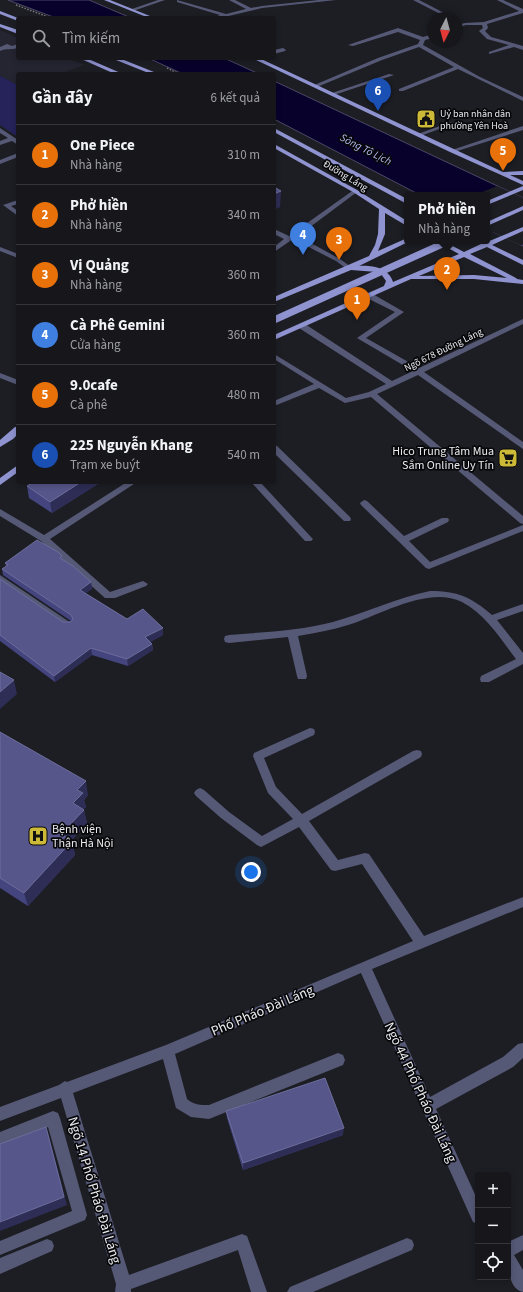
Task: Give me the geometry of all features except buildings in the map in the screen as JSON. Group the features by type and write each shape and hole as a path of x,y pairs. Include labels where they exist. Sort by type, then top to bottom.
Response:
{"main road":[{"path":"111,1 148,16"},
{"path":"0,12 16,19"},
{"path":"0,25 16,31"},
{"path":"87,60 115,72"},
{"path":"119,60 151,72"},
{"path":"259,60 523,183"},
{"name":"Đường Láng","path":"276,131 404,200"},
{"name":"Đường Láng","path":"276,148 355,191 404,222"},
{"path":"500,173 523,173"},
{"path":"490,202 523,188"},
{"path":"490,223 523,208"},
{"path":"372,257 380,245 383,223 382,209"},
{"path":"490,244 523,230"},
{"path":"276,299 349,268 404,241"},
{"path":"276,319 442,244"},
{"path":"444,244 522,283"},
{"path":"276,337 368,295 487,245 523,263"},
{"path":"349,268 372,268 385,273 390,280 386,288"},
{"path":"408,278 474,277 522,283"},
{"path":"0,444 14,436"},
{"path":"0,482 16,470"}],"street":[{"path":"131,10 163,0"},
{"path":"231,0 249,9"},
{"path":"221,16 249,9 296,2 334,0"},
{"path":"415,0 440,12"},
{"path":"499,0 523,11"},
{"path":"179,1 224,15"},
{"path":"465,24 484,24 523,11"},
{"path":"484,24 486,28 482,31 489,38 523,48"},
{"path":"351,45 398,30 422,42 434,54 497,88 523,99"},
{"path":"315,86 427,39"},
{"path":"0,49 7,46 12,48 16,47"},
{"path":"491,53 512,46"},
{"path":"276,52 283,50"},
{"path":"401,90 458,67"},
{"path":"332,94 391,75"},
{"path":"418,135 453,123"},
{"path":"452,151 523,128"},
{"path":"0,130 16,142"},
{"path":"0,143 12,139"},
{"path":"0,162 16,156"},
{"path":"276,249 355,191"},
{"path":"16,202 6,205 16,212"},
{"path":"276,232 338,260 349,268"},
{"path":"0,249 16,255"},
{"path":"368,295 400,312 361,338 420,372 519,439 523,446"},
{"name":"Ngõ 678 Đường Láng","path":"276,357 345,401 372,394 523,321"},
{"path":"302,326 391,384"},
{"path":"0,375 16,382"},
{"path":"276,403 319,385"},
{"path":"372,394 523,521"},
{"path":"276,450 347,519"},
{"path":"44,540 130,484"},
{"path":"257,484 308,539"},
{"path":"364,503 404,540 429,566 523,528"},
{"path":"0,512 44,540 108,596 115,595 143,584"},
{"path":"404,540 445,520"},
{"path":"0,578 68,625"},
{"path":"229,640 333,625 393,603 440,594 456,597 470,602 491,619 523,660 485,679"},
{"path":"491,619 523,607"},
{"path":"292,632 302,676"},
{"path":"310,732 258,756 272,790 300,820 335,866 365,858 421,942"},
{"path":"200,792 225,815 261,842 417,754"},
{"name":"Phố Pháo Đài Láng","path":"0,1114 65,1088 168,1051 421,942 523,902"},
{"name":"Ngõ 44 Phố Pháo Đài Láng","path":"364,966 475,1210"},
{"path":"427,1106 508,1062 523,1049"},
{"path":"168,1051 181,1103 187,1109 196,1112 209,1112 338,1060"},
{"name":"Ngõ 14 Phố Pháo Đài Láng","path":"65,1088 123,1288"},
{"path":"0,1139 52,1118 80,1215 0,1248"},
{"path":"123,1288 242,1241 259,1292"},
{"path":"511,1248 523,1242"},
{"path":"295,1292 407,1245"},
{"path":"0,1266 47,1246"},
{"path":"511,1264 523,1285"}],"path":[{"path":"16,5 46,16"}],"shaded area":[{"path":"0,30 16,37 16,60 72,60 84,65 65,72 16,72 16,84 0,76"},
{"path":"0,76 16,84 16,136 0,125"}],"water":[{"path":"8,0 89,0 126,16 51,16"},
{"path":"152,60 228,60 255,72 179,72"},
{"name":"Sông Tô Lịch","path":"276,82 523,198 523,246 490,230 490,192 414,192 276,120"}],"pier":[{"path":"497,186 523,198 523,244 520,245 493,232 490,233 490,192 482,192"}],"place":[{"name":"225 Nguyễn Khang","path":"378,111"},
{"name":"Uỷ ban nhân dân phường Yên Hoà","path":"426,119"},
{"name":"9.0cafe","path":"503,171"},
{"name":"Cà Phê Gemini","path":"303,255"},
{"name":"Vị Quảng","path":"339,260"},
{"name":"Phở hiền","path":"447,290"},
{"name":"One Piece","path":"357,320"},
{"name":"Hico Trung Tâm Mua Sắm Online Uy Tín","path":"508,458"},
{"name":"Bệnh viện Thận Hà Nội","path":"38,836"}]}
